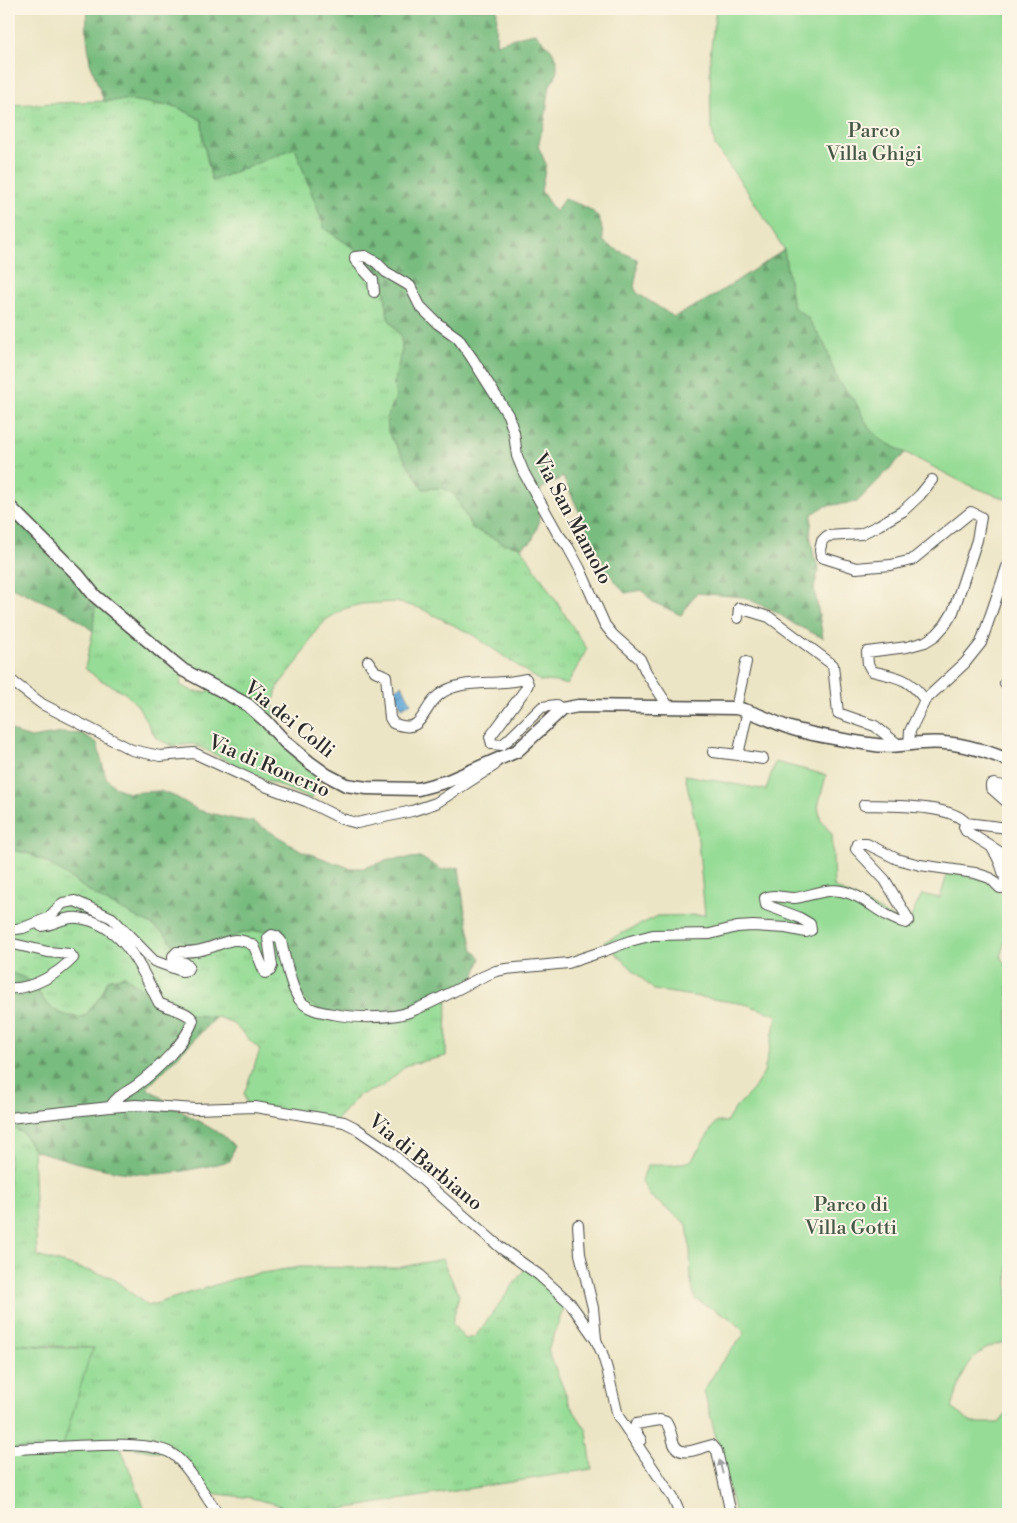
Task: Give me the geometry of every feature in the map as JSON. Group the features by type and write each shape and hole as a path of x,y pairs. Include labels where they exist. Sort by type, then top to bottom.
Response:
{"main road":[{"name":"Via dei Colli","path":"9,506 78,575 95,596 172,661 183,670 248,705 285,742 309,762 341,783 367,788 418,789 448,781 517,751"},
{"path":"517,751 562,709 588,705 668,706 742,709 789,728 813,734 892,747 924,742 961,745 1008,760"}],"street":[{"name":"Via San Mamolo","path":"374,292 373,280 355,260 355,256 365,256 376,262 386,272 410,286 420,306 437,323 458,338 508,415 524,473 580,569 605,625 640,659 668,706"},
{"path":"925,700 916,687 906,680 872,671 868,664 867,652 907,647 925,642 945,626 953,612 977,540 980,517 971,512 912,560 891,565 856,568 821,557 820,550 822,541 827,536 860,534 903,511 932,480"},
{"path":"738,618 739,608 769,617 833,665 838,712 875,726 905,745 910,730 925,700 965,663 981,643 1008,564"},
{"path":"368,661 375,671 386,676 390,718 393,723 399,726 409,727 419,723 439,695 455,686 526,679 528,684 526,690 490,737 492,744 502,745 542,707 556,705 562,709"},
{"path":"738,754 746,662"},
{"name":"Via di Roncrio","path":"9,678 42,704 132,750 160,756 194,753 264,786 306,801 357,823 412,811 436,803 517,751"},
{"path":"713,752 763,759"},
{"path":"1008,787 991,785 991,788 1008,803"},
{"path":"864,805 934,808 962,818 966,823 1008,828"},
{"path":"966,823 964,827 966,831 1008,857"},
{"path":"23,928 48,918 63,903 75,901 112,918 154,961 182,971 187,970 189,966 174,959 173,956 177,952 201,950 234,939 243,940 254,946 262,970 265,973 270,971 272,966 268,938 272,935 276,936 280,941 295,990 305,1006 341,1016 396,1016 424,1006 496,971 568,962 653,935 710,934 737,927 753,926 786,928 806,932 811,930 810,924 798,917 766,905 765,898 770,896 794,898 841,890 866,901 899,922 906,923 909,920 885,880 856,849 858,844 867,844 897,859 920,865 975,873 990,878 1000,888 1003,888 1006,885 1005,875 999,858 992,848"},
{"path":"9,930 46,926 63,919 78,918 97,923 114,932 129,949 160,1003 168,1008 189,1014 193,1020 191,1030 165,1059 138,1084 117,1097 110,1107"},
{"path":"9,943 48,952 70,954 73,958 41,982 19,989 9,988"},
{"name":"Via di Barbiano","path":"9,1118 136,1105 196,1109 254,1107 334,1120 354,1127 389,1151 501,1248 539,1274 570,1303 596,1340 608,1368 614,1405 618,1416 673,1498 680,1514"},
{"name":"Via di Barbiano","path":"578,1225 580,1254 593,1308 596,1340"},
{"path":"646,1460 649,1452 634,1430 636,1424 660,1420 666,1422 671,1430 675,1447 686,1453 712,1445 717,1451 731,1514"},
{"path":"9,1449 96,1445 151,1446 166,1449 176,1456 184,1466 218,1514"}],"green space":[{"path":"88,9 497,9 496,44 535,33 551,49 557,59 557,74 550,85 545,119 538,146 546,164 541,191 555,212 564,199 593,212 600,223 603,241 611,247 637,259 634,287 637,293 674,317 712,297 784,250 793,306 808,318 825,345 837,379 856,403 869,428 883,441 905,453 857,502 825,506 812,514 810,535 814,556 819,569 814,587 823,638 794,624 773,610 743,597 696,593 681,615 653,602 642,590 625,593 607,571 563,477 541,489 538,505 539,522 532,541 521,547 503,543 472,528 455,495 443,488 423,489 388,432 387,418 396,397 394,384 402,350 401,336 388,318 385,293 366,256 325,229 295,148 212,181 203,140 202,120 177,107 130,100 104,101 90,63 86,27"},
{"name":"Parco Villa Ghigi","path":"716,9 1008,9 1008,500 966,484 883,441 869,428 856,403 837,379 825,345 808,318 793,306 784,249 747,191 715,146 711,123 710,56"},
{"path":"130,100 178,107 202,120 203,140 212,181 295,147 325,229 366,256 385,293 388,318 401,336 402,350 394,384 396,397 387,418 443,488 455,495 472,528 503,543 521,547 587,649 567,685 540,681 473,635 420,608 395,602 361,604 344,609 327,619 315,632 298,661 278,686 273,704 275,728 324,772 311,799 264,779 194,744 172,746 156,738 138,706 125,693 97,678 85,668 93,631 9,510 9,105","holes":["184,672 210,688 208,692 194,692 180,685"]},
{"path":"9,510 92,596 95,607 93,631 69,613 9,586"},
{"path":"9,728 18,734 31,738 63,733 83,734 97,743 106,778 115,787 128,793 160,791 176,797 198,810 254,822 302,851 350,868 363,868 389,860 420,857 442,870 459,867 464,906 473,950 481,958 473,980 404,1015 323,1012 301,997 282,940 272,930 245,932 194,948 181,948 173,944 164,933 152,925 101,899 53,866 30,854 9,849"},
{"name":"Parco di Villa Gotti","path":"775,762 826,775 818,807 821,821 832,834 834,887 907,925 922,894 940,898 948,871 985,880 1008,898 1008,936 1004,943 1001,958 1008,969 1008,1341 984,1350 969,1364 960,1383 952,1408 972,1423 999,1423 1008,1412 1008,1514 735,1514 704,1390 721,1363 745,1333 730,1318 695,1299 691,1281 687,1224 650,1196 641,1180 648,1165 674,1165 691,1161 716,1122 726,1122 737,1106 753,1090 764,1072 777,1015 745,1004 654,990 604,942 658,916 705,915 697,830 685,775 766,790"},
{"path":"9,849 30,854 53,866 101,899 165,933 173,944 223,940 245,932 272,930 282,940 447,992 446,1056 407,1065 382,1087 359,1095 335,1121 247,1107 244,1094 260,1050 231,1022 217,1017 192,1015 157,1002 125,976 108,980 102,994 85,1016 61,1014 47,1004 32,983 9,972"},
{"path":"9,972 32,983 47,1004 61,1014 85,1016 102,994 108,980 125,976 157,1002 192,1015 216,1017 147,1088 181,1111 224,1136 234,1146 230,1161 173,1172 138,1174 108,1170 33,1150 24,1134 9,1125"},
{"path":"9,1125 24,1134 33,1150 37,1256 111,1277 148,1306 243,1276 300,1267 397,1268 442,1259 459,1295 452,1323 465,1339 475,1337 527,1266 566,1302 548,1350 570,1405 587,1431 592,1469 311,1514 252,1498 202,1492 176,1455 120,1446 147,1514 9,1514 9,1449 89,1358 94,1348 9,1344"},
{"path":"9,1344 61,1348 94,1348 89,1358 63,1446 9,1449"}],"water":[{"path":"402,685 411,703 402,708 393,690"}]}
